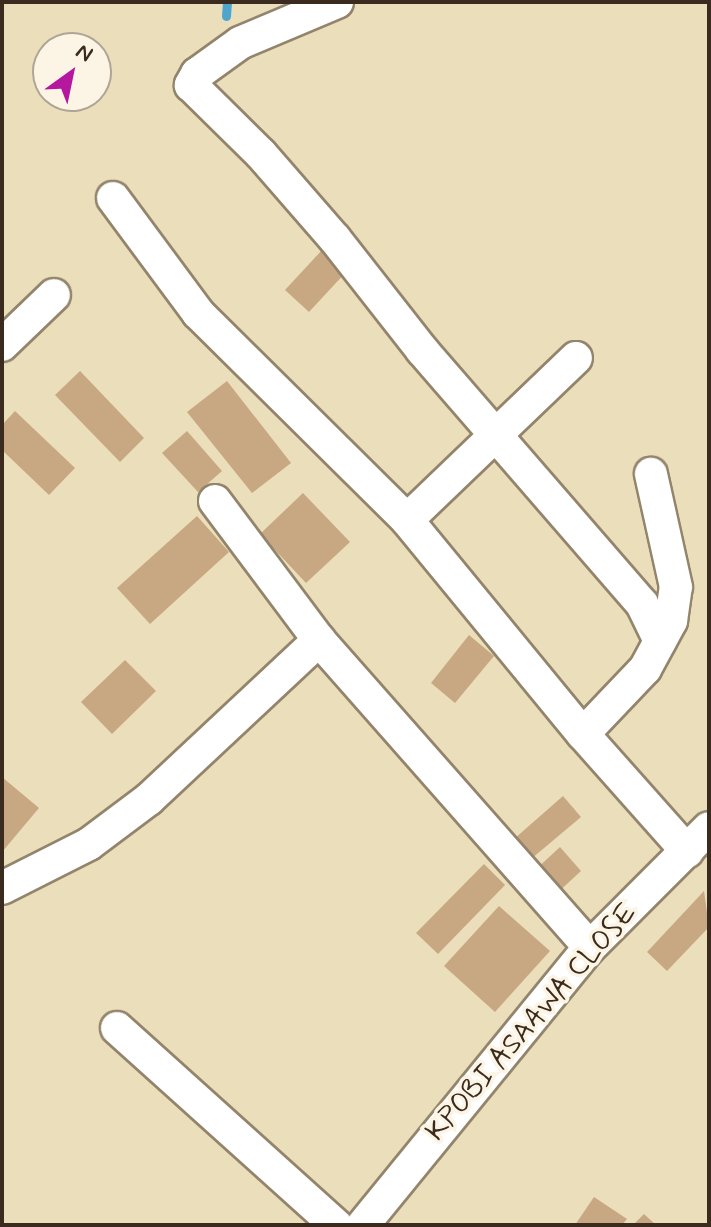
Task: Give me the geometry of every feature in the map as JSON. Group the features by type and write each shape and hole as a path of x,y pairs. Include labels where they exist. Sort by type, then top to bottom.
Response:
{"street":[{"path":"337,2 240,43 197,74 191,85 261,154 642,604 660,641"},
{"path":"113,198 198,313 407,520 583,734 698,839"},
{"path":"2,345 54,295"},
{"path":"407,520 576,358"},
{"path":"583,734 645,669 671,621 676,587 651,474"},
{"path":"215,501 319,640 590,947"},
{"path":"2,888 89,844 149,799 319,640"},
{"name":"KPOBI ASAAWA CLOSE","path":"363,1225 590,947 698,839"},
{"path":"117,1028 336,1225"}],"building":[{"path":"323,249 347,271 309,312 285,290"},
{"path":"80,371 144,438 120,462 55,395"},
{"path":"227,381 291,463 252,493 187,412"},
{"path":"15,411 75,468 49,495 2,450 2,425"},
{"path":"187,431 222,471 198,492 162,453"},
{"path":"303,493 350,542 306,583 260,534"},
{"path":"197,516 229,552 150,624 117,588"},
{"path":"469,635 494,656 455,703 431,683"},
{"path":"125,660 156,691 112,734 81,702"},
{"path":"2,777 39,808 2,852"},
{"path":"563,796 581,817 531,859 514,839"},
{"path":"560,847 581,871 555,895 533,872"},
{"path":"484,864 505,885 438,954 416,933"},
{"path":"704,891 709,927 667,971 647,952"},
{"path":"499,906 550,951 495,1012 444,966"},
{"path":"594,1197 627,1219 622,1225 575,1225"},
{"path":"644,1214 656,1225 633,1225"}],"waterway":[{"path":"226,16 227,2"}]}
